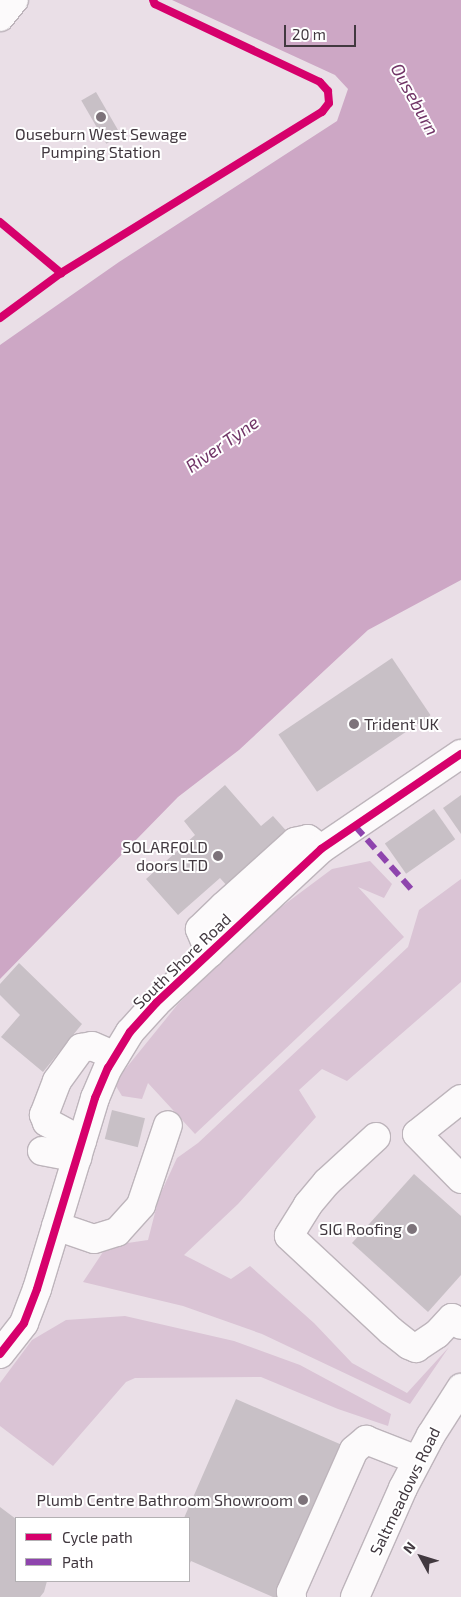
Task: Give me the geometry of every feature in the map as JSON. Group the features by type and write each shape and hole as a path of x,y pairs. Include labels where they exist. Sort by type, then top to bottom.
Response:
{"street":[{"path":"0,17 14,0"},
{"name":"South Shore Road","path":"0,1354 24,1323 37,1289 95,1098 115,1056 130,1032 156,1003 321,849 461,754"},
{"path":"80,1149 47,1122 44,1115 57,1081 81,1048 92,1046 115,1056"},
{"path":"461,1099 418,1134 461,1179"},
{"path":"56,1226 94,1239 117,1232 141,1205 168,1125"},
{"path":"376,1137 327,1182 308,1204 289,1236 391,1331 409,1345 416,1348 458,1317"},
{"path":"42,1151 80,1149"},
{"name":"Saltmeadows Road","path":"355,1597 417,1460 461,1388"},
{"path":"292,1597 291,1592 354,1450 366,1440 417,1460"}],"shaded area":[{"path":"370,861 392,884 384,898 358,887 404,937 195,1134 148,1083 142,1099 122,1096 114,1083 178,1004 265,919 332,869"},
{"path":"461,879 461,982 347,1081 322,1069 299,1090 316,1117 238,1204 184,1255 231,1279 250,1266 314,1323 352,1363 407,1393 449,1347 410,1404 262,1334 183,1306 83,1282 107,1246 148,1240 159,1197 177,1158 198,1143 408,947 419,910"},
{"path":"125,1316 234,1341 300,1365 391,1414 388,1426 338,1409 261,1377 135,1378 126,1382 53,1466 0,1426 0,1383 32,1340 66,1320"}],"water":[{"path":"172,0 461,0 461,580 368,630 239,750 178,797 0,979 0,345 119,262 337,121 348,89 335,75"}],"building":[{"name":"Ouseburn West Sewage Pumping Station","path":"96,92 121,135 106,144 81,100"},
{"name":"Trident UK","path":"392,658 431,715 317,792 278,735"},
{"name":"SOLARFOLD doors LTD","path":"225,785 261,826 273,816 290,835 229,888 220,878 178,915 146,879 195,835 184,821"},
{"path":"461,795 461,834 443,808"},
{"path":"434,809 455,839 406,874 385,843"},
{"path":"19,963 82,1024 43,1072 1,1037 20,1015 0,995 0,984"},
{"path":"112,1110 145,1118 138,1147 105,1139"},
{"name":"SIG Roofing","path":"414,1174 461,1216 461,1275 428,1312 352,1243"},
{"path":"236,1399 349,1448 284,1597 273,1597 191,1561 190,1563 190,1517 184,1517"},
{"path":"0,1507 15,1518 15,1582 47,1582 44,1592 40,1597 0,1597"}],"marked path":[{"path":"355,826 413,891"}],"cycle path":[{"path":"0,318 61,273 322,112 329,103 328,91 320,82 155,4 153,0"},
{"path":"0,222 61,273"},
{"path":"0,1354 24,1323 37,1289 95,1098 108,1068 130,1032 156,1003 321,849 461,754"}],"place":[{"name":"Ouseburn West Sewage Pumping Station","path":"101,117"},
{"name":"Trident UK","path":"354,724"},
{"name":"SOLARFOLD doors LTD","path":"218,856"},
{"name":"SIG Roofing","path":"412,1229"},
{"name":"Plumb Centre Bathroom Showroom","path":"303,1500"}],"water label":[{"name":"Ouseburn","path":"415,99"},
{"name":"River Tyne","path":"222,444"}]}
